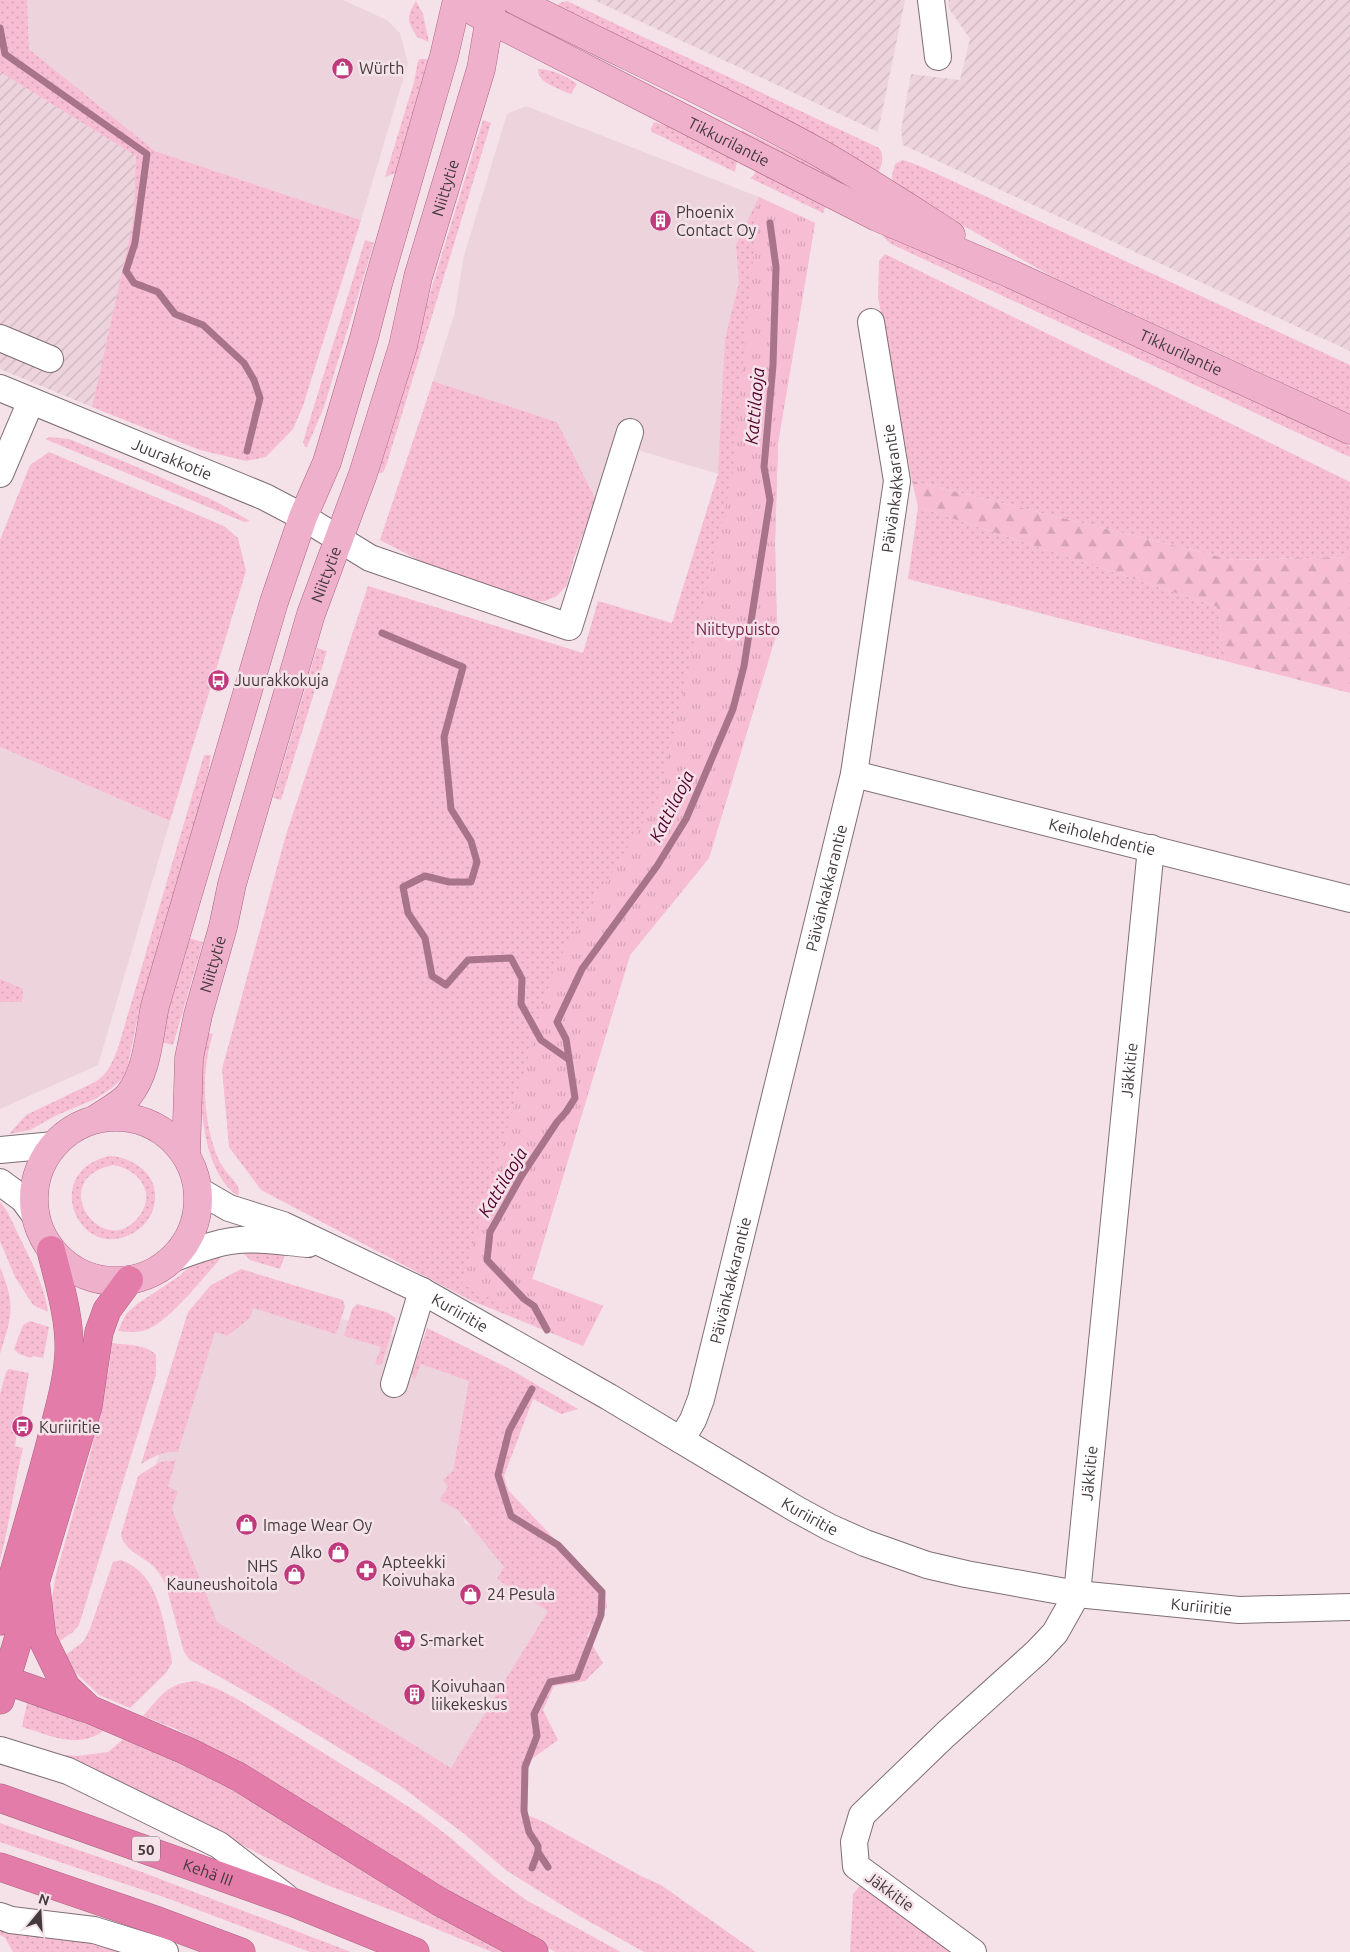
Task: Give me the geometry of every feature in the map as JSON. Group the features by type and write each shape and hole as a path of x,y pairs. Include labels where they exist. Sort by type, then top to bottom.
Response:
{"highway":[{"path":"51,1250 62,1293 69,1351 64,1388 16,1582 2,1687 88,1709 187,1751 239,1777 440,1902 534,1952"},
{"path":"0,1621 88,1406 99,1332 107,1310 129,1280"},
{"path":"16,1582 66,1687 88,1709"},
{"name":"Kehä III","path":"0,1798 292,1902 415,1952"},
{"path":"0,1867 158,1921 241,1952"}],"main road":[{"name":"Tikkurilantie","path":"516,0 723,102 816,151 882,190 1011,274"},
{"name":"Tikkurilantie","path":"455,1 491,10 877,217 1011,274 1350,430"},
{"path":"96,1119 125,1117 147,1123 166,1134 177,1143 186,1155 198,1190 195,1222 188,1239 172,1259 154,1272 129,1280 103,1280 85,1276 69,1267 51,1250 40,1232 35,1215 34,1191 40,1168 54,1145 72,1129 96,1119 127,1096 137,1082 144,1062 158,996 274,602 303,517 327,462 364,338 444,56 455,1"},
{"name":"Niittytie","path":"186,1155 189,1058 198,1015 223,927 232,884 308,623 363,474 403,346 418,277 479,75 491,10"}],"street":[{"path":"931,0 938,57"},
{"name":"Päivänkakkarantie","path":"682,1440 693,1420 701,1399 854,774 896,480 871,322"},
{"path":"0,338 50,358"},
{"name":"Juurakkotie","path":"0,388 250,490 303,517 370,558 569,627 630,432"},
{"path":"0,474 31,401"},
{"name":"Keiholehdentie","path":"854,774 1350,900"},
{"name":"Jäkkitie","path":"973,1952 856,1866 854,1842 862,1815 945,1735 1037,1652 1055,1633 1076,1594 1151,848"},
{"path":"0,1150 54,1145"},
{"path":"0,1182 23,1199 35,1215"},
{"name":"Kuriiritie","path":"198,1190 229,1208 283,1225 422,1292 524,1348 682,1440 796,1510 829,1528 865,1543 927,1565 1076,1594 1239,1610 1350,1607"},
{"name":"Kuriiritie","path":"172,1259 200,1248 232,1240 261,1240 328,1246"},
{"path":"394,1384 422,1292"},
{"path":"0,1750 68,1771 218,1845 292,1902"},
{"path":"0,1916 11,1920 94,1930 165,1952"}],"shaded area":[{"path":"27,0 343,0 387,20 400,33 408,63 361,220 155,151 29,49"},
{"path":"594,0 905,0 878,132"},
{"path":"949,0 1350,0 1350,351 903,145 901,130 911,74 960,80 970,39 948,7"},
{"path":"0,72 136,156 133,222 92,407 0,369"},
{"path":"526,106 759,197 732,478 644,452 613,440 596,500 557,422 433,381 455,312 463,259 507,114"},
{"path":"0,747 170,821 98,1065 0,1109"},
{"path":"249,1291 379,1330 482,1369 464,1522 574,1591 450,1787 204,1636 148,1490 200,1321"}],"green space":[{"path":"0,0 27,0 29,49 155,151 361,220 303,406 293,429 266,457 246,461 200,450 92,407 133,222 136,156 0,72"},
{"path":"416,1 423,14 429,42 417,37 411,27 409,15"},
{"path":"567,1 879,148 882,158 879,171 877,174 556,7 560,3"},
{"path":"420,59 428,59 425,75 396,173 385,177 414,82 418,61"},
{"path":"538,69 559,74 577,84 571,94 567,93 544,81"},
{"path":"483,120 491,123 387,463 384,471 381,473 376,472 385,440"},
{"path":"654,122 698,135 737,161 735,172 652,132 651,129"},
{"path":"742,130 837,174 872,203 740,137"},
{"path":"903,160 920,166 1350,365 1350,414 1049,275 893,185 892,175 895,164"},
{"path":"756,169 828,200 823,213 750,178 754,175"},
{"path":"759,197 815,223 778,443 775,544 777,632 709,858 630,955 532,1279 603,1306 583,1346 470,1300 261,1190 229,1147 222,1069 285,838 368,586 583,653 598,601 672,623 718,474 725,339 739,282 736,245"},
{"name":"Niittypuisto","path":"759,197 815,223 778,443 775,544 777,632 709,858 630,955 532,1279 603,1306 583,1346 462,1284 555,965 660,795 732,478"},
{"path":"884,229 1350,446 1350,457 891,244 883,237"},
{"path":"365,240 374,243 324,407 307,447 305,447 303,442"},
{"path":"885,254 1350,482 1350,557 1233,560 912,481 878,297 879,261"},
{"path":"433,381 557,422 596,500 574,558 567,585 557,596 545,601 521,601 424,563 380,540"},
{"path":"50,437 69,439 137,467 217,502 250,521 244,522 45,439"},
{"path":"49,452 224,526 238,538 246,571 170,821 0,747 0,540 30,465"},
{"path":"912,481 1233,560 1350,557 1350,693 1225,661 1218,607 918,507"},
{"path":"918,507 1218,607 1225,661 908,579"},
{"path":"317,648 327,651 281,800 273,798"},
{"path":"204,755 211,755 206,786 139,1011 124,1077 112,1088 95,1099 55,1116 30,1130 9,1134 26,1115 95,1082 106,1072 112,1063"},
{"path":"189,938 203,942 173,1045 160,1042"},
{"path":"0,979 23,989 22,1002 0,1002"},
{"path":"208,1033 213,1034 205,1078 208,1125 218,1157 237,1185 238,1196 224,1183 214,1165 207,1143 201,1096 204,1051"},
{"path":"110,1156 130,1161 146,1172 154,1189 153,1210 146,1223 135,1232 127,1236 109,1239 93,1234 81,1224 74,1209 72,1193 77,1177 89,1164","holes":["113,1165 122,1167 137,1176 142,1182 145,1190 145,1206 140,1215 126,1228 111,1230 98,1225 87,1214 82,1200 83,1186 93,1173"]},
{"path":"0,1202 11,1218 36,1273 48,1312 33,1305 15,1277 0,1241"},
{"path":"239,1249 268,1251 285,1255 280,1269 250,1260"},
{"path":"220,1255 220,1259 201,1282 173,1311 155,1326 143,1331 118,1331 126,1314 137,1304 178,1277 201,1257"},
{"path":"0,1267 8,1292 10,1310 0,1354"},
{"path":"241,1269 343,1300 345,1307 336,1334 253,1308 250,1318 227,1336 215,1332 178,1452 163,1453 141,1464 188,1312 211,1285"},
{"path":"357,1304 386,1312 396,1318 380,1365 375,1364 381,1347 344,1336 352,1309"},
{"path":"30,1321 49,1327 43,1358 33,1356 31,1358 19,1354 14,1349 23,1325"},
{"path":"427,1328 508,1368 578,1409 561,1414 533,1399 504,1476 508,1490 604,1591 607,1607 587,1636 603,1663 585,1681 554,1686 543,1710 558,1740 529,1761 522,1813 544,1822 641,1876 661,1885 756,1952 644,1952 581,1917 507,1871 463,1833 399,1785 269,1705 190,1660 184,1652 163,1579 150,1563 129,1548 122,1539 121,1534 138,1476 160,1462 176,1460 168,1487 178,1491 172,1509 217,1622 451,1768 548,1611 497,1579 504,1567 458,1510 439,1500 448,1487 443,1480 453,1471 469,1381 421,1364 415,1379 413,1378 412,1373"},
{"path":"112,1343 136,1346 152,1351 156,1355 156,1375 79,1625 73,1632 57,1643 51,1604 56,1574 91,1451 109,1369"},
{"path":"9,1369 29,1373 21,1419 18,1418 14,1432 17,1432 15,1446 23,1448 0,1560 0,1394 6,1372"},
{"path":"121,1560 134,1567 152,1587 162,1613 172,1663 166,1673 130,1708 99,1695 76,1673 64,1656 83,1642 90,1629 113,1562"},
{"path":"196,1681 218,1689 239,1700 386,1792 421,1815 526,1900 621,1952 555,1952 462,1899 243,1764 176,1729 143,1716 171,1688 178,1684"},
{"path":"30,1699 107,1728 87,1739 66,1740 22,1727 27,1703"},
{"path":"127,1736 210,1775 508,1952 492,1952 327,1885 265,1857 112,1777 62,1761 66,1755 77,1756 108,1752"},
{"path":"0,1823 142,1872 351,1952 310,1952 161,1896 0,1842"},
{"path":"866,1884 953,1952 850,1952 853,1894 860,1886"},
{"path":"0,1926 87,1942 124,1952 13,1952 5,1938 0,1935"}],"waterway":[{"path":"0,28 5,54 147,154 135,243 126,271 134,283 158,292 175,314 203,325 244,363 254,380 260,398 247,451"},
{"name":"Kattilaoja","path":"547,1330 534,1306 524,1299 487,1260 490,1232 522,1175 575,1098 566,1039 557,1022 582,969 657,866 686,819 733,709 744,666 770,500 764,467 773,365 776,267 770,223"},
{"path":"382,633 463,667 444,737 451,809 471,841 477,862 471,882 449,882 425,876 403,887 408,913 425,938 432,976 446,985 468,960 511,958 522,979 521,1004 541,1040 568,1059"},
{"name":"Kattilaoja","path":"532,1389 509,1431 498,1475 511,1516 558,1545 602,1592 601,1615 577,1677 550,1682 534,1714 537,1736 525,1767 524,1811 529,1832 538,1846 538,1852 548,1867"},
{"path":"532,1868 538,1852"}],"place":[{"name":"Würth","path":"343,68"},
{"name":"Phoenix Contact Oy","path":"660,221"},
{"name":"Juurakkokuja","path":"218,680"},
{"name":"Kuriiritie","path":"23,1427"},
{"name":"Image Wear Oy","path":"247,1525"},
{"name":"Alko","path":"338,1552"},
{"name":"Apteekki Koivuhaka","path":"366,1571"},
{"name":"NHS Kauneushoitola","path":"294,1575"},
{"name":"24 Pesula","path":"471,1594"},
{"name":"S-market","path":"404,1640"},
{"name":"Koivuhaan liikekeskus","path":"415,1695"}]}
